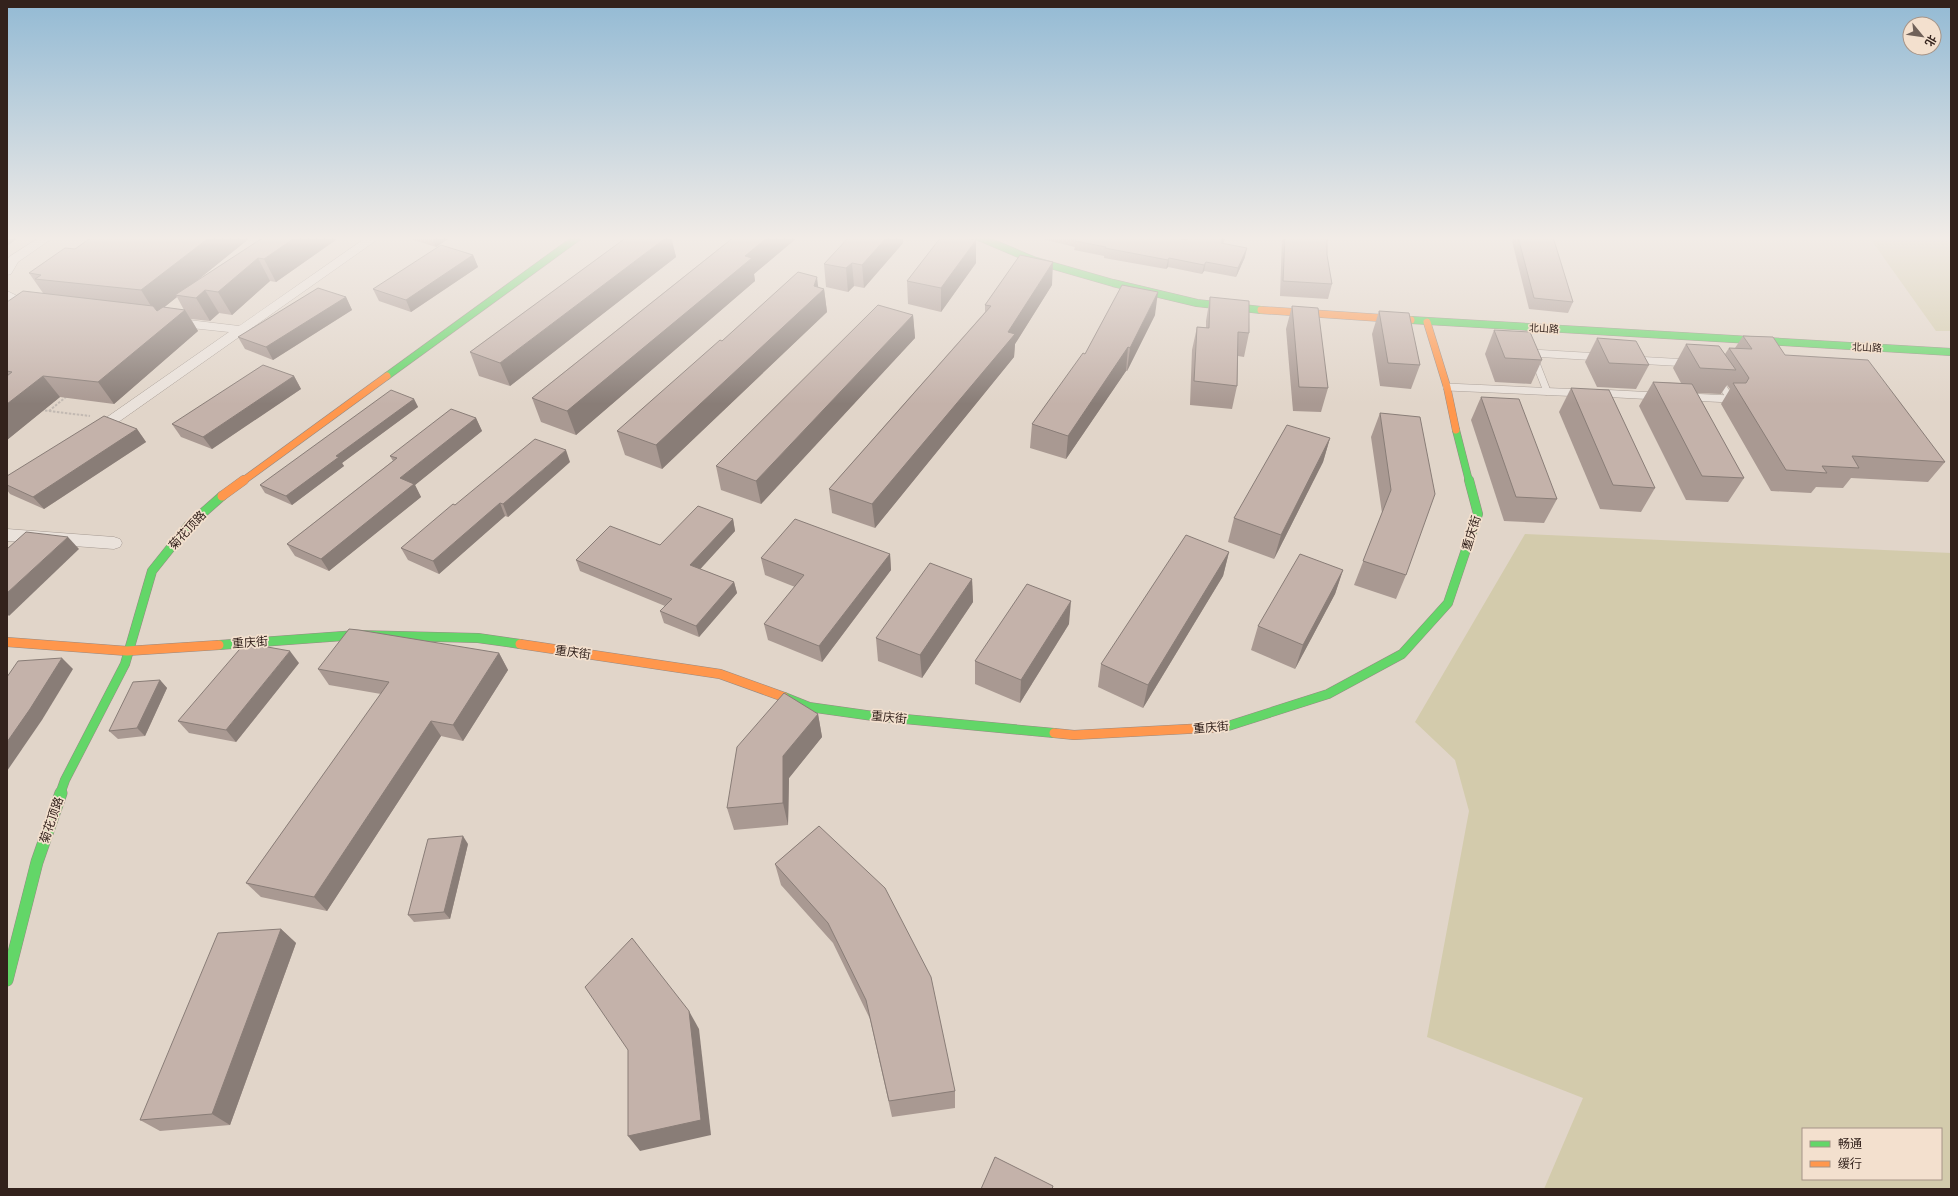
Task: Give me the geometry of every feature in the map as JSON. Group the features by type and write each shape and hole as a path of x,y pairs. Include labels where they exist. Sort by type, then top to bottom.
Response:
{"street":[{"path":"82,441 295,293"},
{"name":"菊花顶路","path":"7,980 37,862 65,780 125,664 152,571 188,526 220,497 501,293"},
{"name":"北山路","path":"1152,293 1197,303 1294,313 1951,352"},
{"path":"7,295 27,305 50,308"},
{"path":"160,320 242,330"},
{"name":"重庆街","path":"7,642 128,651 357,635 478,638 720,674 748,683 809,707 873,716 1074,735 1228,727 1328,694 1402,654 1448,603 1478,514 1452,416 1447,387 1427,322"},
{"path":"7,535 114,543"}],"lane":[{"path":"1547,391 1532,353 1609,358"},
{"path":"1624,359 1693,364"},
{"path":"1677,397 1731,399 1712,370"},
{"path":"1447,387 1662,396"}],"path":[{"path":"49,411 67,396"},
{"path":"35,409 115,419"}],"shaded area":[{"path":"1909,293 1951,293 1951,331 1936,331"},
{"path":"1525,534 1951,553 1951,1189 1544,1189 1583,1098 1427,1037 1469,811 1455,760 1415,722"}],"building":[{"path":"20,293 39,293 153,306 157,311 163,307 185,310 98,382 43,376 7,404 7,376 12,372 7,371 7,302"},
{"path":"178,293 202,293 196,298 175,295"},
{"path":"310,293 333,293 346,297 266,347 238,337"},
{"path":"384,293 417,293 406,300"},
{"path":"551,293 593,293 500,363 470,352"},
{"path":"664,293 710,293 567,411 532,398"},
{"path":"775,293 820,293 656,445 617,431 720,340 722,341"},
{"path":"994,293 1033,293 1008,332 1015,334 872,504 829,489 991,306 985,305"},
{"path":"1118,293 1158,293 1130,348 1128,347 1068,436 1032,424 1083,353 1085,354"},
{"path":"1533,293 1570,293 1573,302 1534,298"},
{"path":"1210,297 1249,301 1249,333 1238,332 1237,386 1194,381 1197,327 1209,328"},
{"path":"878,305 913,315 756,481 716,466"},
{"path":"1292,306 1318,308 1328,388 1299,387"},
{"path":"1379,311 1409,313 1420,365 1388,363"},
{"path":"1494,330 1530,332 1542,360 1505,358"},
{"path":"1743,336 1773,337 1785,355 1868,360 1945,462 1852,456 1859,468 1822,466 1827,473 1786,470 1733,383 1746,383 1749,378 1729,348 1752,349"},
{"path":"1597,338 1636,341 1649,365 1609,363"},
{"path":"1686,344 1719,346 1736,370 1700,368"},
{"path":"263,365 294,376 203,437 172,424"},
{"path":"1653,382 1692,384 1744,478 1702,476"},
{"path":"1571,388 1609,390 1655,488 1613,485"},
{"path":"391,390 414,399 336,456 339,457 286,496 260,485"},
{"path":"1481,397 1519,399 1557,499 1516,497"},
{"path":"451,409 476,418 400,478 414,484 321,559 287,544 397,458 390,456"},
{"path":"1380,413 1420,417 1435,494 1406,575 1363,561 1391,490"},
{"path":"104,416 137,429 33,497 7,485 7,476"},
{"path":"1287,425 1330,438 1281,535 1234,518"},
{"path":"535,439 566,450 503,504 500,503 433,561 401,548 453,504 455,505"},
{"path":"698,506 733,519 690,565 734,582 696,626 660,611 672,599 576,560 610,526 660,545"},
{"path":"795,519 890,554 819,646 764,624 804,575 761,558"},
{"path":"26,532 68,537 7,593 7,549"},
{"path":"1186,535 1229,552 1148,685 1101,664"},
{"path":"1300,554 1343,570 1303,645 1258,626"},
{"path":"930,563 972,579 920,655 876,638"},
{"path":"1027,584 1071,601 1021,680 975,661"},
{"path":"349,629 499,653 453,725 431,721 314,897 246,883 389,682 318,669"},
{"path":"245,643 290,651 226,730 178,721"},
{"path":"62,658 7,742 7,677 18,661"},
{"path":"160,680 137,728 109,731 133,682"},
{"path":"784,693 818,714 783,756 783,803 727,808 737,747"},
{"path":"819,826 885,888 931,977 955,1091 889,1101 866,1000 828,923 775,864"},
{"path":"463,836 444,912 408,915 428,839"},
{"path":"281,929 212,1114 140,1120 218,933"},
{"path":"632,938 689,1011 701,1120 628,1136 628,1050 585,987"},
{"path":"995,1157 1053,1186 1052,1189 981,1189"}],"traffic: fast":[{"path":"387,376 501,293"},
{"path":"1154,293 1197,303 1261,310"},
{"path":"1411,320 1951,352"},
{"path":"1225,727 1328,694 1402,654 1448,603 1478,514 1456,430"},
{"path":"7,980 37,862 65,780 125,664 152,571 188,526 222,496"},
{"path":"219,645 357,635 478,638 520,644"},
{"path":"784,697 809,707 873,716 1054,733"}],"traffic: slow":[{"path":"1261,310 1411,320"},
{"path":"1427,322 1447,387 1456,430"},
{"path":"222,496 387,376"},
{"path":"7,642 127,651 219,645"},
{"path":"520,644 720,674 784,697"},
{"path":"1054,733 1074,735 1225,727"}]}
